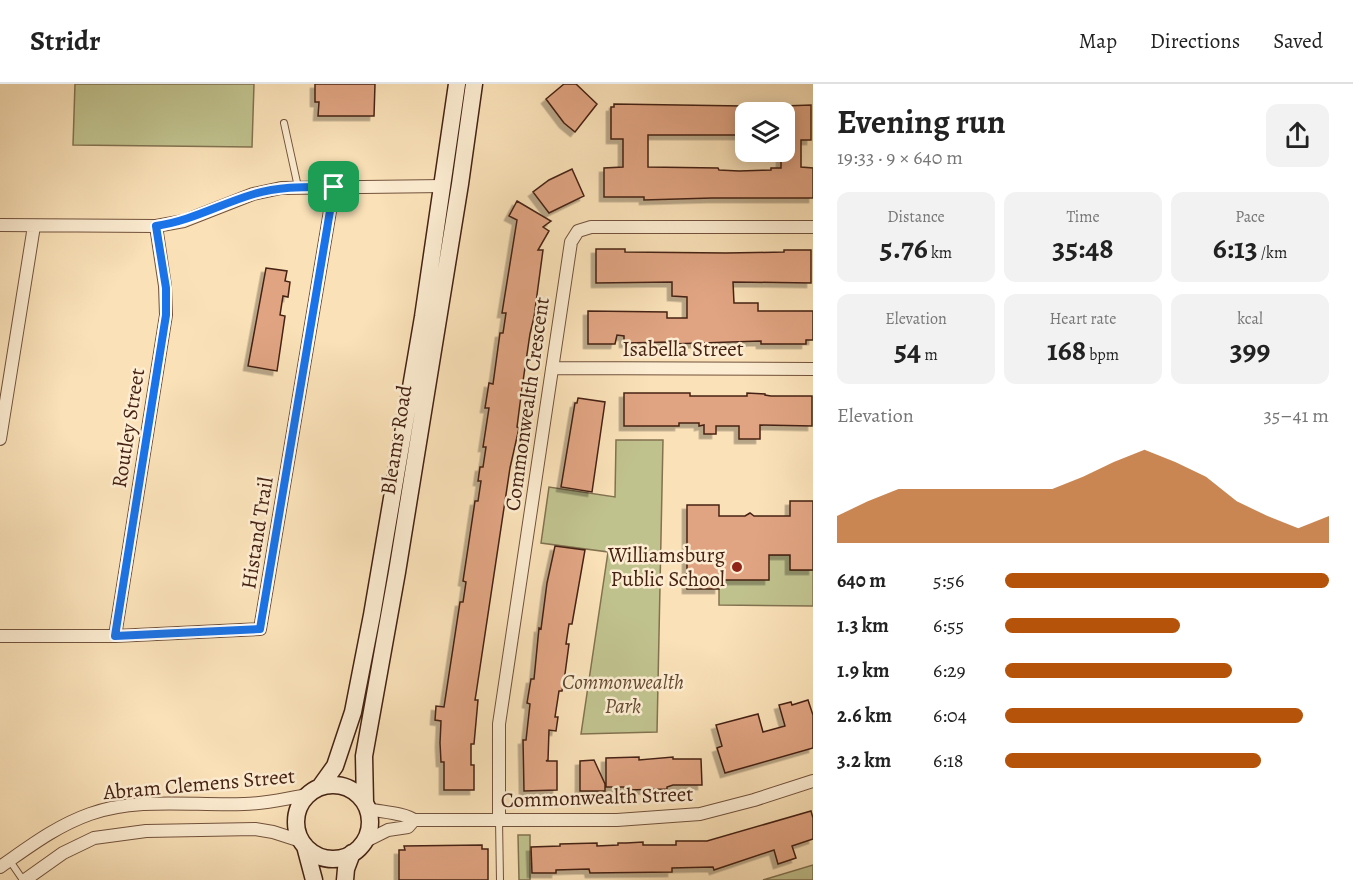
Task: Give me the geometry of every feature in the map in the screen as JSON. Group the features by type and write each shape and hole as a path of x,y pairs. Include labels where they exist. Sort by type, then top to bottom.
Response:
{"main road":[{"name":"Bleams Road","path":"314,791 335,766 353,712 389,523 444,186 457,84"},
{"name":"Bleams Road","path":"366,806 364,756 401,549 474,84"},
{"path":"314,880 296,822 297,812 314,791 330,785 350,789 366,806 370,820 369,832 346,869 345,880"},
{"path":"303,844 317,855 338,859 358,848"}],"street":[{"path":"0,225 156,226 184,221 254,194 280,188 444,186"},
{"name":"Histand Trail","path":"0,636 115,636 260,629 334,187"},
{"path":"0,439 34,226"},
{"name":"Routley Street","path":"115,636 166,315 166,288 156,226"},
{"name":"Commonwealth Crescent","path":"500,820 499,724 571,242 578,231 591,227 813,227"},
{"name":"Isabella Street","path":"552,368 813,369"},
{"name":"Commonwealth Street","path":"366,806 389,814 408,815 414,820 617,820 700,814 813,781"},
{"name":"Abram Clemens Street","path":"5,864 48,834 72,821 112,808 173,803 245,804 314,791"},
{"name":"Commonwealth Street","path":"358,848 388,830 408,827 414,820"},
{"name":"Abram Clemens Street","path":"24,880 63,853 94,838 146,831 255,829 273,832 303,844"}],"lane":[{"path":"284,123 298,187"},
{"path":"500,820 500,880"},
{"path":"5,864 24,880"}],"green space":[{"path":"75,84 254,84 252,147 73,145"},
{"name":"Commonwealth Park","path":"616,440 663,440 657,732 581,734 608,552 541,543 549,487 615,497"},
{"path":"769,555 790,555 791,570 813,570 813,606 719,605 719,580"},
{"path":"518,835 530,835 530,880 519,880"},
{"path":"813,865 813,880 763,880"}],"building":[{"path":"315,84 375,84 374,116 318,116 319,102 315,102"},
{"path":"564,84 576,84 597,104 575,132 564,123 546,99"},
{"path":"614,104 735,106 735,135 648,135 648,167 718,168 719,170 739,171 771,170 771,168 781,168 781,162 795,162 795,106 811,105 811,140 801,140 801,167 813,168 813,198 644,200 644,197 604,197 604,168 623,167 623,139 611,139 611,107 614,107"},
{"path":"572,169 584,196 549,213 533,192 549,180"},
{"path":"517,201 551,221 543,227 549,231 538,250 543,250 522,388 517,427 519,428 510,468 475,700 478,700 474,744 471,744 474,790 444,790 444,762 441,762 440,743 441,721 435,720 436,706 444,707 460,602 463,602 466,582 463,581 475,501 478,501 481,481 478,481 480,467 483,467 486,447 483,447 489,408 485,408 489,383 493,384 500,333 503,333 506,313 502,313 517,220 509,216"},
{"path":"596,249 625,249 625,252 726,253 811,250 811,283 733,282 734,303 758,303 758,311 813,311 813,340 806,340 806,344 761,344 761,341 624,343 624,336 617,335 615,344 588,344 588,311 667,312 667,318 687,318 687,297 672,296 672,282 596,283"},
{"path":"266,268 287,271 285,281 290,282 288,297 283,296 280,315 285,316 277,371 248,366"},
{"path":"624,393 747,396 747,393 771,396 812,396 812,426 760,425 760,439 739,439 739,426 716,426 716,434 704,434 704,425 699,426 699,423 679,423 679,426 624,426"},
{"path":"578,398 605,402 592,492 561,487 575,403"},
{"path":"790,501 813,501 813,570 790,570 790,555 769,555 769,580 719,580 719,589 687,589 687,505 719,505 719,516 745,516 750,513 754,516 790,516"},
{"path":"555,546 585,550 572,624 569,624 565,674 562,691 559,691 555,717 558,717 556,731 549,730 548,760 546,761 557,761 557,790 524,791 523,740 526,740 530,704 527,703 531,679 534,679 539,628 541,629"},
{"path":"808,700 813,715 813,748 725,773 717,748 722,746 716,725 758,714 763,732 785,726 779,705 791,702 792,705"},
{"path":"639,757 639,760 673,757 673,759 701,759 702,785 673,785 667,789 626,790 626,787 606,787 606,758"},
{"path":"594,760 605,784 605,791 580,791 580,761"},
{"path":"811,811 813,839 792,846 796,858 778,864 774,850 714,870 713,867 672,868 672,872 590,873 589,869 532,873 531,847 597,843 597,846 643,842 643,845 676,845 676,841 707,841"},
{"path":"482,845 482,849 488,849 488,880 399,880 399,850 405,850 404,846"}],"place":[{"name":"Williamsburg Public School","path":"737,567"}],"route":[{"path":"334,187 260,629 115,636 166,315 166,288 156,226 184,221 240,198 267,190 334,187"}]}
